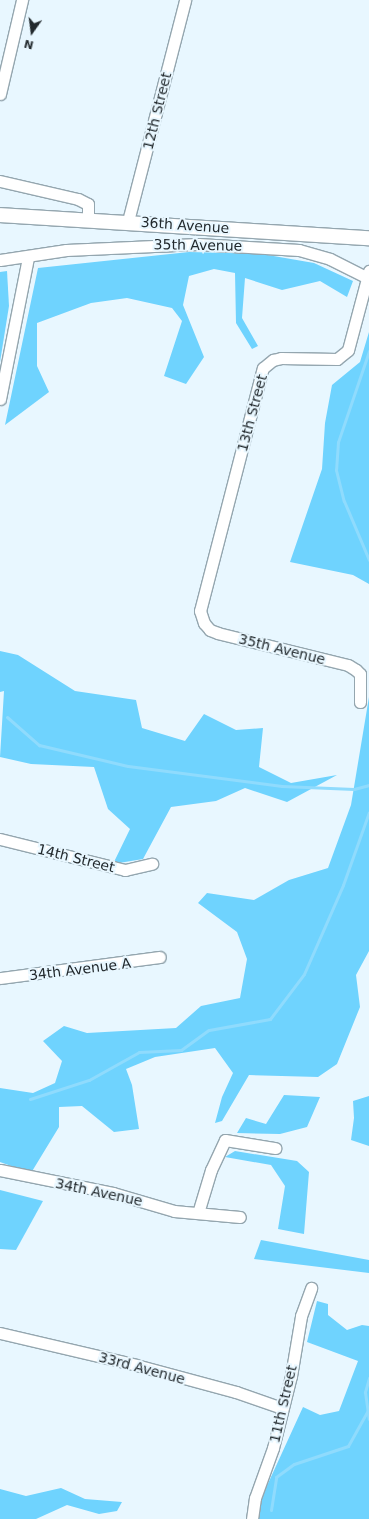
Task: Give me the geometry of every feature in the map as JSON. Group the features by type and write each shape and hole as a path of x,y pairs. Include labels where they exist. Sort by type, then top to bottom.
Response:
{"street":[{"path":"0,94 22,0"},
{"name":"12th Street","path":"128,222 185,0"},
{"path":"0,181 78,199 88,204 88,219"},
{"name":"36th Avenue","path":"0,215 88,219 369,238"},
{"name":"35th Avenue","path":"0,260 28,257 66,250 161,244 284,248 314,253 368,274"},
{"path":"0,398 28,257"},
{"name":"13th Street","path":"204,623 200,611 201,603 263,368 273,360 281,358 337,359 348,350 368,274"},
{"name":"35th Avenue","path":"204,623 210,630 218,633 348,665 360,674 360,702"},
{"name":"14th Street","path":"0,839 125,870 152,864"},
{"name":"34th Avenue A","path":"0,978 160,957"},
{"path":"198,1213 211,1170 225,1140 275,1148"},
{"name":"34th Avenue","path":"0,1170 113,1193 174,1211 240,1218"},
{"name":"11th Street","path":"252,1519 255,1498 273,1448 301,1316 310,1288"},
{"name":"33rd Avenue","path":"0,1333 136,1365 236,1392 282,1408"}],"shaded area":[{"path":"189,252 262,254 314,263 353,281 347,297 320,281 282,290 245,278 242,318 258,346 252,349 236,323 235,273 214,269 189,276 183,305 204,357 186,384 164,376 182,321 172,308 127,298 91,303 37,323 37,366 49,392 5,425 38,268"},
{"path":"7,271 9,306 0,362 0,272"},
{"path":"369,332 369,584 353,575 290,562 322,469 325,423 332,385 360,362"},
{"path":"0,651 18,655 75,691 136,700 142,728 185,741 204,714 236,730 263,728 259,767 291,783 337,775 287,802 245,788 216,801 171,807 143,859 113,864 130,829 108,809 94,767 31,764 0,757 4,691 0,692"},
{"path":"369,697 369,951 356,975 360,1007 337,1064 318,1077 249,1075 222,1121 215,1123 222,1097 233,1073 215,1048 155,1057 126,1069 132,1085 139,1129 114,1132 82,1106 59,1107 59,1127 31,1173 0,1162 0,1088 33,1093 55,1083 62,1061 43,1041 64,1026 87,1033 176,1028 201,1006 240,998 247,959 237,932 198,903 207,893 254,900 289,880 328,868 351,805"},
{"path":"284,1095 320,1097 307,1127 280,1134 237,1133 246,1118 266,1124"},
{"path":"369,1096 369,1146 351,1140 354,1118 353,1101"},
{"path":"235,1151 297,1161 309,1172 304,1234 278,1229 285,1186 271,1165 225,1157"},
{"path":"0,1190 43,1201 16,1250 0,1249"},
{"path":"261,1240 369,1260 369,1273 254,1259"},
{"path":"317,1301 328,1304 328,1315 347,1330 362,1325 369,1326 369,1519 259,1519 260,1501 303,1407 320,1415 339,1411 358,1361 307,1342"},
{"path":"61,1488 85,1499 122,1502 117,1511 99,1514 67,1505 36,1519 0,1519 0,1489 26,1496"}],"waterway":[{"path":"369,351 338,442 336,470 344,501 369,560"},
{"path":"7,717 39,745 128,766 282,786 354,789 369,785"},
{"path":"30,1099 89,1080 139,1052 181,1050 209,1030 270,1019 304,974 343,885 369,812"},
{"path":"369,1378 365,1392 369,1419"},
{"path":"271,1510 276,1477 294,1464 348,1446 368,1410"}]}
